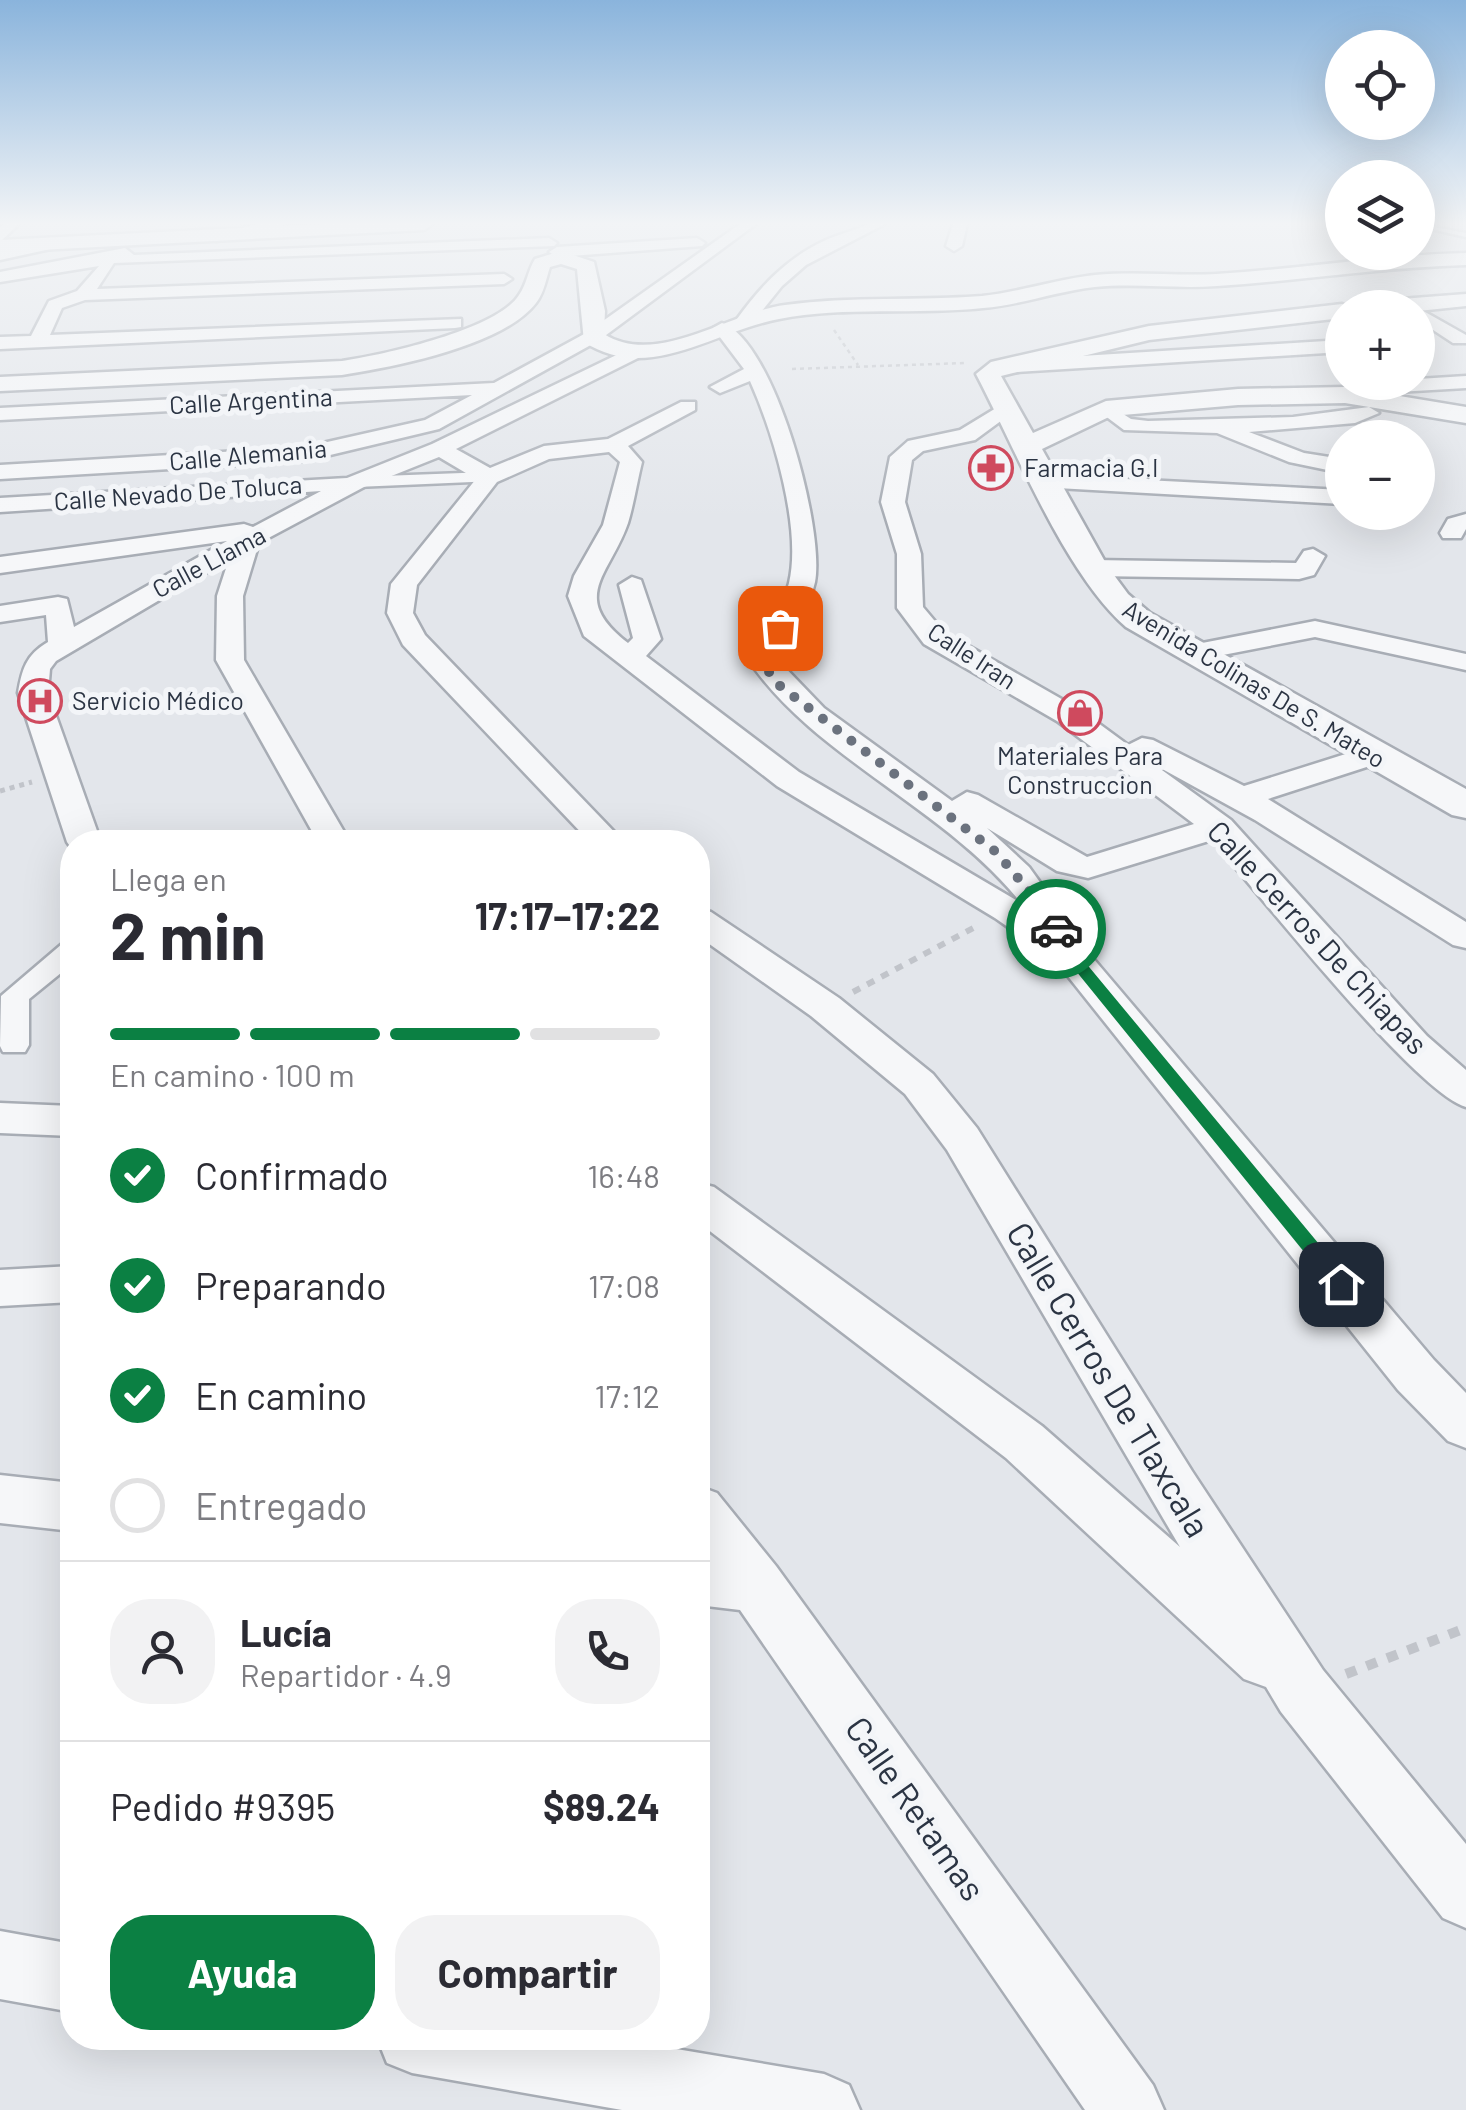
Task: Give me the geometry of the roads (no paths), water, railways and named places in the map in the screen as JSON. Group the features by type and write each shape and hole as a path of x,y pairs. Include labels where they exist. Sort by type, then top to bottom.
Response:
{"street":[{"path":"38,341 47,322"},
{"path":"0,342 38,341 135,322"},
{"path":"337,396 348,322"},
{"path":"0,384 342,368 409,356 489,322"},
{"path":"593,322 592,338 600,345 633,353"},
{"name":"Calle Alemania","path":"0,472 306,454 432,425 592,338 612,322"},
{"path":"356,482 440,449 633,353 676,345 737,322"},
{"path":"989,365 1149,333 1237,322"},
{"path":"722,328 755,371 779,430 804,543 803,581 780,628 759,655 775,682 996,852 1046,911 1068,952 1416,1375 1466,1426"},
{"path":"989,365 1325,347"},
{"name":"Avenida Colinas De S. Mateo","path":"989,365 988,374 1006,408 1093,568 1116,601 1138,620 1466,806"},
{"path":"720,387 755,371"},
{"path":"1435,384 1466,382"},
{"name":"Calle Argentina","path":"0,414 503,387"},
{"path":"1106,409 1130,426 1221,426 1362,417 1369,413 1280,394"},
{"path":"1029,445 1106,409 1280,394 1346,395 1466,415"},
{"path":"356,482 489,477 544,453 613,445 688,406"},
{"name":"Calle Iran","path":"1006,408 968,436 916,446 901,456 893,502 909,554 910,608 934,638 1068,715"},
{"path":"1221,426 1270,449 1325,465"},
{"path":"613,445 632,462 614,526 587,576 581,596 594,630 788,779 1008,910 1068,952"},
{"path":"440,449 489,477"},
{"path":"84,500 306,454"},
{"path":"489,477 404,584 400,613 413,639 596,830"},
{"name":"Calle Nevado De Toluca","path":"0,505 356,482"},
{"name":"Calle Llama","path":"62,644 181,575 356,482"},
{"path":"1047,482 1325,496"},
{"path":"0,564 260,535"},
{"path":"260,535 230,596 230,660 327,830"},
{"path":"1093,568 1299,572 1306,570 1313,556"},
{"path":"630,656 647,639 632,584"},
{"path":"0,614 58,605 62,644 36,668 33,693 80,830"},
{"path":"1197,652 1316,629 1466,662"},
{"path":"0,700 33,693"},
{"path":"1068,715 1174,761 1466,937"},
{"name":"Calle Cerros De Chiapas","path":"1068,715 1219,827 1340,967 1413,1045 1466,1093"},
{"path":"851,743 899,761 1069,864 1088,868 1219,827"},
{"path":"1240,798 1371,755"},
{"name":"Calle Cerros De Tlaxcala","path":"710,928 825,1007 919,1084 962,1139 1172,1488 1302,1691 1466,1895"},
{"path":"14,1045 15,996 60,960"},
{"path":"0,1118 60,1120"},
{"path":"710,1208 1024,1442 1302,1691"},
{"path":"0,1288 60,1285"},
{"path":"0,1499 60,1506"},
{"name":"Calle Retamas","path":"710,1540 727,1582 1128,2110"},
{"path":"0,1965 60,1976"},
{"path":"481,2050 824,2110"}],"place":[{"name":"Farmacia G.I","path":"991,468"},
{"name":"Servicio Médico","path":"40,701"},
{"name":"Materiales Para Construccion","path":"1080,713"}]}
